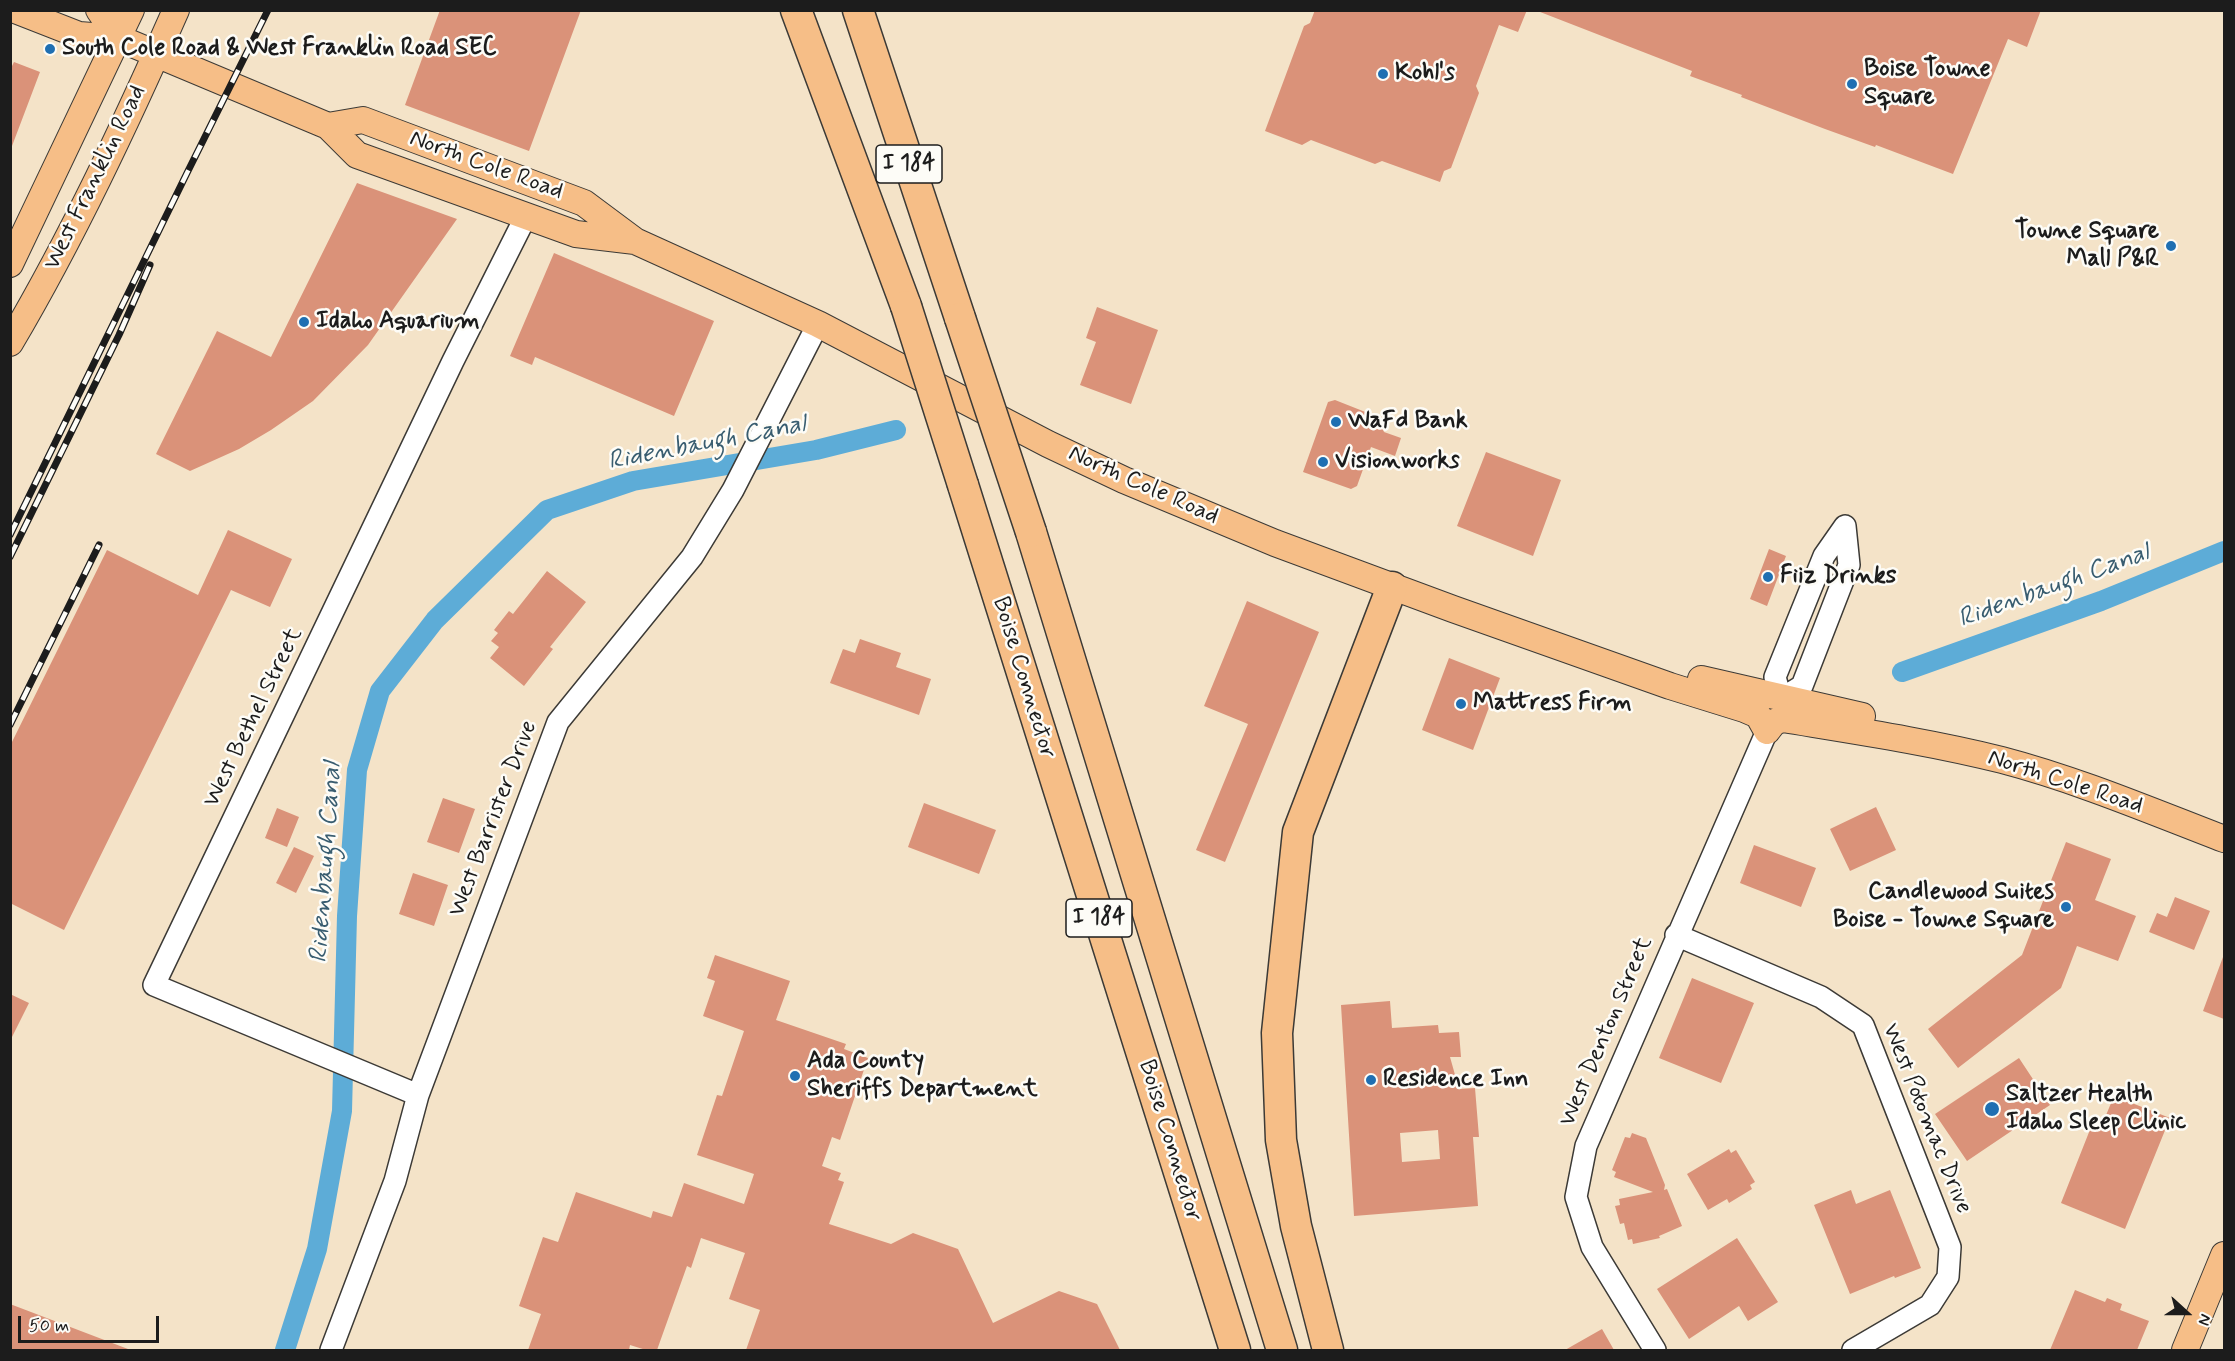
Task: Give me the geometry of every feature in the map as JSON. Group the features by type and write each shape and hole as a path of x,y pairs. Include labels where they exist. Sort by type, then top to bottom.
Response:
{"highway":[{"name":"Boise Connector","path":"796,10 906,306 1235,1350"},
{"name":"Boise Connector","path":"858,10 1031,532 1282,1350"},
{"path":"1328,1350 1296,1226 1281,1140 1277,1033 1298,832 1392,587"}],"main road":[{"path":"15,10 79,35 118,38"},
{"path":"99,10 118,38"},
{"name":"West Franklin Road","path":"10,264 131,10"},
{"name":"West Franklin Road","path":"10,343 49,275 156,56 176,10"},
{"name":"North Cole Road","path":"118,38 156,56 328,126 357,155 576,234 635,241"},
{"name":"North Cole Road","path":"328,126 363,120 478,165 584,202 635,241 818,324 1048,444 1124,480 1275,543 1670,686 1688,706 1767,732 1874,748 1902,740 2003,760 2224,839"},
{"name":"North Cole Road","path":"1670,686 1697,678 1781,699 1878,719 1902,740"},
{"path":"2185,1350 2224,1255"}],"street":[{"name":"West Bethel Street","path":"418,1095 154,985 453,361 526,216"},
{"name":"West Barrister Drive","path":"331,1350 395,1181 418,1095 558,722 692,557 733,490 818,324"},
{"path":"1845,526 1849,565 1802,686 1781,699 1775,677 1824,556 1845,526"},
{"name":"West Denton Street","path":"1655,1350 1592,1247 1576,1197 1586,1146 1767,732"},
{"name":"West Potomac Drive","path":"1677,935 1821,997 1863,1025 1950,1247 1947,1277 1930,1305 1852,1350"}],"building":[{"path":"440,10 581,10 529,151 405,105"},
{"path":"1315,10 1527,10 1518,32 1499,25 1476,86 1479,93 1451,168 1444,171 1440,182 1382,161 1375,164 1311,140 1302,145 1265,131 1304,26 1310,23"},
{"name":"Boise Towne Square","path":"1535,10 2041,10 2027,47 2008,39 1953,174 1741,97 1742,95 1690,76 1692,71"},
{"path":"14,62 40,72 12,146 10,70"},
{"path":"357,183 457,219 368,345 313,401 239,449 190,471 156,454 217,331 271,357"},
{"path":"554,253 714,321 674,416 535,357 532,365 510,356"},
{"path":"1097,307 1158,330 1131,404 1080,385 1096,342 1086,338"},
{"path":"1335,400 1378,417 1384,432 1401,438 1395,456 1371,447 1357,486 1351,489 1303,472 1328,402"},
{"path":"1486,452 1561,480 1533,556 1457,526"},
{"path":"228,530 292,559 270,607 231,590 64,930 10,903 10,746 107,550 198,595"},
{"name":"Fiiz Drinks","path":"1769,549 1786,556 1767,606 1750,599"},
{"path":"547,571 586,602 550,647 553,649 524,686 490,658 499,647 491,641 498,633 494,630 509,611 513,614"},
{"path":"1247,601 1319,632 1225,862 1196,850 1248,724 1204,706"},
{"path":"860,639 901,653 896,667 931,679 919,715 830,683 843,649 855,653"},
{"name":"Mattress Firm","path":"1449,658 1500,678 1473,750 1422,730"},
{"path":"443,798 475,809 459,853 427,842"},
{"path":"924,803 996,830 979,874 908,847"},
{"path":"1876,807 1896,850 1850,871 1830,829"},
{"path":"277,808 299,817 287,847 265,838"},
{"name":"Candlewood Suites Boise - Towne Square","path":"2066,842 2111,859 2095,900 2136,916 2118,961 2077,946 2061,988 1958,1068 1928,1029 2022,955"},
{"path":"1754,845 1816,868 1801,907 1740,883"},
{"path":"294,847 314,856 296,893 276,883"},
{"path":"413,873 448,885 434,926 399,914"},
{"path":"2175,897 2210,911 2194,950 2149,932 2157,913 2167,917"},
{"path":"715,955 790,981 776,1020 846,1044 844,1049 868,1058 840,1140 832,1137 822,1166 841,1173 838,1180 844,1182 829,1224 891,1244 913,1233 958,1249 993,1323 1059,1291 1097,1304 1120,1350 746,1350 760,1310 729,1299 745,1253 701,1238 691,1268 687,1266 657,1350 646,1350 630,1345 629,1350 528,1350 541,1314 519,1306 543,1237 558,1242 576,1192 651,1218 653,1211 672,1217 684,1183 744,1204 754,1174 697,1155 717,1095 722,1096 744,1031 703,1016 715,981 707,978"},
{"path":"2224,958 2224,1019 2203,1011"},
{"path":"1692,978 1754,1003 1721,1083 1659,1058"},
{"path":"10,994 29,1003 10,1041"},
{"name":"Residence Inn","path":"1390,1001 1392,1028 1438,1025 1439,1033 1459,1032 1461,1057 1450,1057 1459,1089 1475,1088 1479,1137 1473,1137 1478,1206 1354,1216 1341,1005","holes":["1438,1130 1440,1159 1402,1162 1400,1133"]},
{"name":"Saltzer Health Idaho Sleep Clinic","path":"2019,1058 2050,1105 1967,1161 1935,1114"},
{"path":"2114,1096 2170,1118 2125,1229 2061,1203 2095,1117 2104,1120"},
{"path":"1632,1133 1646,1138 1665,1185 1664,1190 1667,1189 1682,1226 1659,1236 1660,1238 1633,1244 1632,1239 1628,1240 1624,1223 1620,1224 1615,1206 1620,1205 1619,1199 1653,1192 1614,1177 1616,1172 1612,1170 1625,1137 1630,1138"},
{"path":"1729,1149 1731,1153 1736,1150 1755,1182 1750,1185 1752,1189 1729,1203 1727,1199 1708,1210 1687,1174"},
{"path":"1851,1190 1856,1204 1890,1190 1921,1268 1850,1294 1814,1205"},
{"path":"1737,1238 1778,1302 1748,1321 1739,1306 1689,1339 1657,1289"},
{"path":"2075,1290 2105,1302 2107,1298 2122,1304 2120,1310 2149,1321 2137,1350 2050,1350"},
{"path":"10,1304 128,1349 128,1350 10,1350"},
{"path":"1602,1329 1614,1350 1565,1350"}],"waterway":[{"name":"Ridenbaugh Canal","path":"285,1350 317,1249 342,1111 347,916 357,770 380,691 435,620 547,510 633,481 816,450 896,430"},
{"name":"Ridenbaugh Canal","path":"1902,672 2101,601 2224,551"}],"railway":[{"path":"10,535 268,10"},
{"path":"10,557 119,335 150,265"},
{"path":"10,725 99,545"}],"place":[{"name":"South Cole Road & West Franklin Road SEC","path":"50,49"},
{"name":"Kohl's","path":"1383,74"},
{"name":"Boise Towne Square","path":"1852,84"},
{"name":"Towne Square Mall P&R","path":"2171,246"},
{"name":"Idaho Aquarium","path":"304,322"},
{"name":"WaFd Bank","path":"1336,422"},
{"name":"Visionworks","path":"1323,462"},
{"name":"Fiiz Drinks","path":"1768,577"},
{"name":"Mattress Firm","path":"1461,704"},
{"name":"Candlewood Suites Boise - Towne Square","path":"2066,907"},
{"name":"Ada County Sheriffs Department","path":"795,1076"},
{"name":"Residence Inn","path":"1371,1080"},
{"name":"Saltzer Health Idaho Sleep Clinic","path":"1992,1109"}]}
